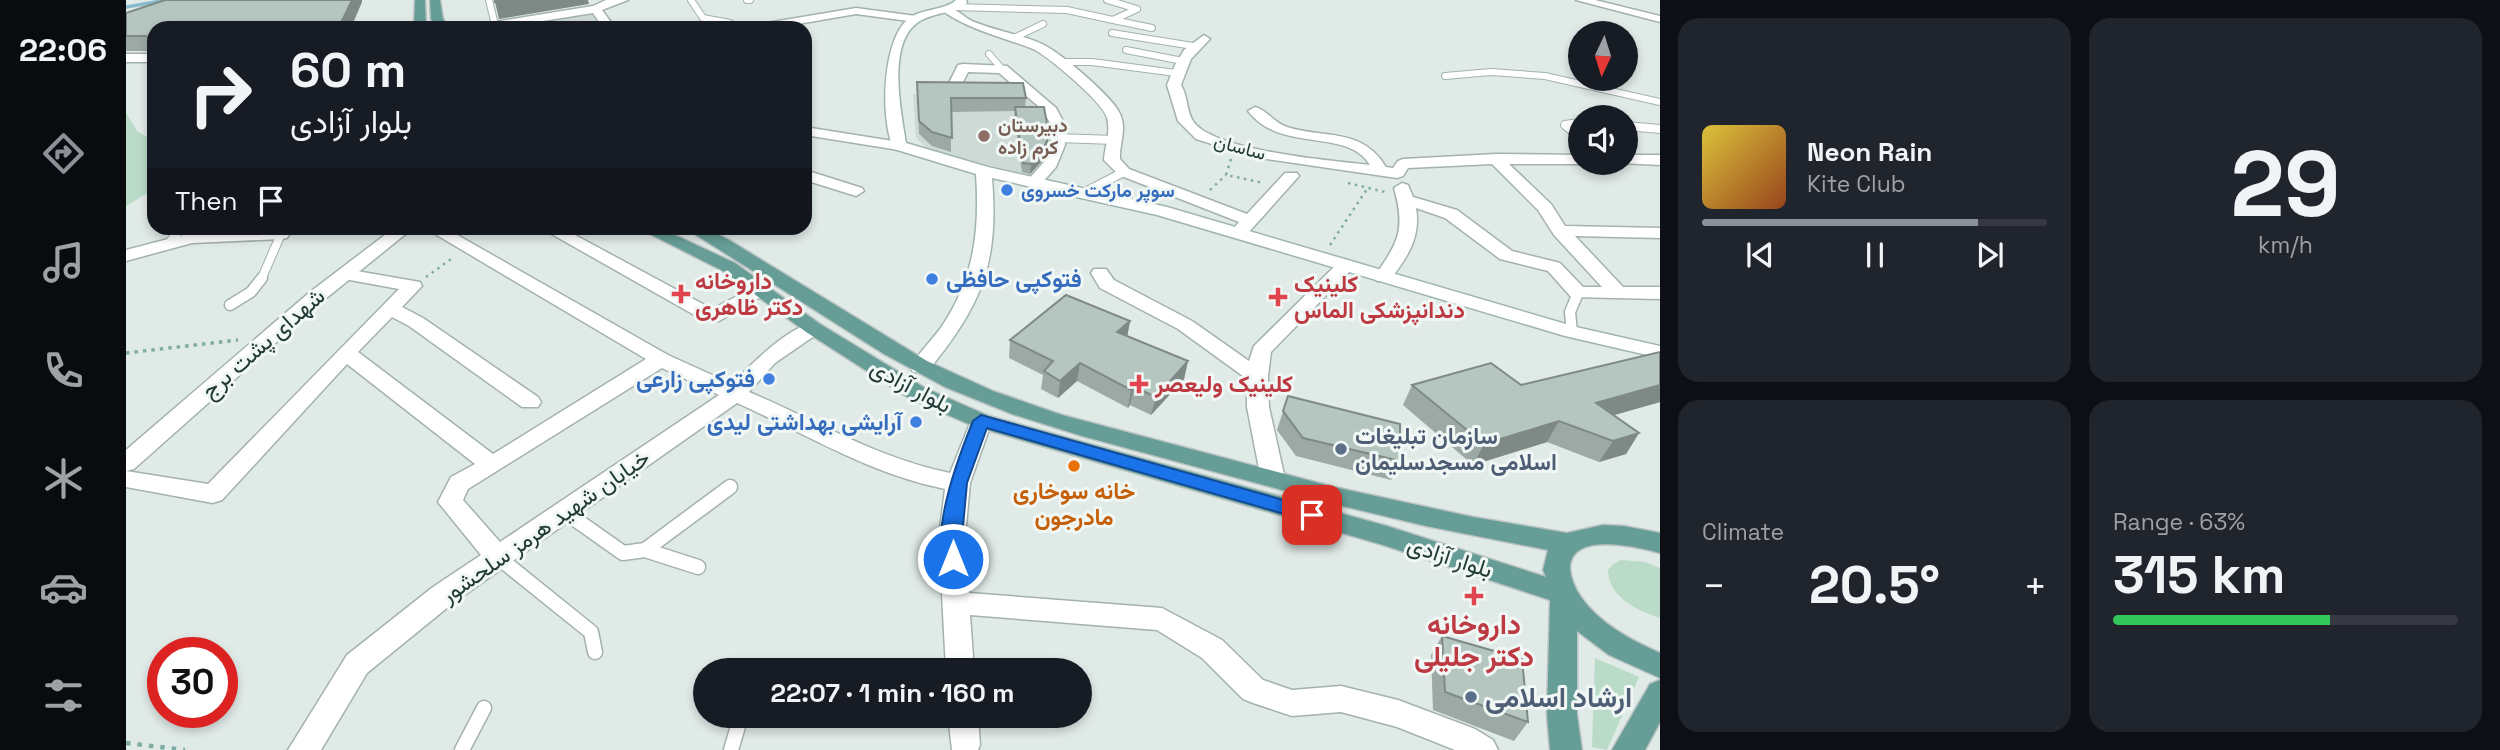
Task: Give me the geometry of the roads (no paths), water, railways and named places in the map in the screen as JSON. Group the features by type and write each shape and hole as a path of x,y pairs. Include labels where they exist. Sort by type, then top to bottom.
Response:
{"main road":[{"path":"420,0 420,21"},
{"path":"435,0 438,21"},
{"name":"بلوار آزادی","path":"662,235 729,267 813,328 917,393 981,421 1387,536 1564,594"},
{"name":"بلوار آزادی","path":"705,235 920,366 989,397 1090,430 1273,480 1488,531 1567,543"},
{"path":"1660,543 1614,532 1587,534 1567,543 1558,556 1557,574 1564,594 1581,617 1607,638 1638,657 1660,666"},
{"path":"1564,594 1562,715 1566,750"},
{"path":"1628,750 1660,694"}],"street":[{"path":"525,21 596,9 602,4 623,0"},
{"path":"775,21 827,10 843,4 845,0"},
{"path":"1581,0 1660,19"},
{"path":"899,146 892,86 896,44 910,22 954,6 968,23 1041,48 1104,99 1114,115 1117,134 1112,160 1124,172 1244,227 1320,258 1572,332 1660,352"},
{"path":"596,9 604,21"},
{"path":"799,21 856,12 916,19"},
{"path":"1180,67 1198,42"},
{"path":"126,58 147,58"},
{"name":"ساسان","path":"1180,67 1174,85 1181,94 1186,123 1197,134 1234,148 1389,172"},
{"path":"957,81 963,68 1002,69 1049,108 1057,123 1057,138 1051,164 1035,181"},
{"path":"1255,111 1266,123 1287,131 1352,143 1367,150 1389,172 1410,211 1406,248 1382,278"},
{"path":"812,132 899,146 984,171 1244,227"},
{"path":"1389,172 1403,164 1496,159 1568,159"},
{"path":"1496,159 1545,207 1560,231 1617,292"},
{"path":"1638,160 1660,160"},
{"path":"920,366 939,344 966,301 981,263 986,201 984,171"},
{"path":"812,178 856,191"},
{"path":"1244,227 1287,181"},
{"path":"1406,200 1451,214 1506,255 1553,267 1578,293 1660,293"},
{"path":"1560,231 1660,233"},
{"path":"126,256 191,238 242,238 260,235"},
{"name":"شهدای پشت برج","path":"126,463 265,341 395,235"},
{"path":"447,235 660,359 734,395 771,409 873,460 908,473 958,483"},
{"path":"563,235 712,317 762,291"},
{"path":"1273,480 1258,407 1257,376 1261,350 1345,266"},
{"path":"1100,273 1107,284 1185,325 1257,376"},
{"path":"126,479 213,494 299,399 413,286 345,274"},
{"path":"390,309 416,322 530,402"},
{"name":"خیابان شهید هرمز سلحشور","path":"304,750 357,664 443,595 734,395 768,359 813,328"},
{"path":"1631,345 1660,345"},
{"path":"347,354 492,466"},
{"path":"499,558 450,502 459,483 492,466 660,359"},
{"path":"959,658 952,537 958,483 981,421"},
{"path":"956,603 1162,619 1212,649 1253,690 1292,703 1341,699 1398,714 1464,739 1482,750"}],"lane":[{"path":"489,0 493,21"},
{"path":"691,0 703,18 719,21"},
{"path":"993,0 994,9"},
{"path":"1107,0 1137,9 1114,20"},
{"path":"954,6 1066,10 1152,28"},
{"path":"1014,38 1043,24"},
{"path":"1112,33 1198,42"},
{"path":"1126,50 1180,67"},
{"path":"989,54 1002,69"},
{"path":"1060,62 1180,67"},
{"path":"1446,76 1492,72 1545,76 1660,102"},
{"path":"1638,128 1660,129"},
{"path":"1057,138 1115,139"},
{"path":"1085,192 1091,187 1115,179 1124,172"},
{"path":"170,242 176,235"},
{"path":"230,305 247,299 265,277 270,256 281,235"},
{"path":"1572,332 1570,312 1578,293"},
{"path":"645,550 730,487"},
{"path":"565,512 623,553 645,550 698,566"},
{"path":"499,558 592,632 596,652"},
{"path":"461,750 484,708"},
{"path":"731,750 737,728"}],"waterway":[{"path":"126,7 167,0"}],"place":[{"name":"دبیرستان کرم زاده","path":"984,136"},
{"name":"سوپر مارکت خسروی","path":"1007,190"},
{"name":"فتوکپی حافظی","path":"932,279"},
{"name":"داروخانه دکتر ظاهری","path":"681,294"},
{"name":"کلینیک دندانپزشکی الماس","path":"1278,297"},
{"name":"فتوکپی زارعی","path":"769,379"},
{"name":"کلینیک ولیعصر","path":"1139,384"},
{"name":"آرایشی بهداشتی لیدی","path":"916,422"},
{"name":"سازمان تبلیغات اسلامی مسجدسلیمان","path":"1341,449"},
{"name":"خانه سوخاری مادرجون","path":"1074,466"},
{"name":"داروخانه دکتر جلیلی","path":"1474,596"},
{"name":"ارشاد اسلامی","path":"1471,697"}]}
